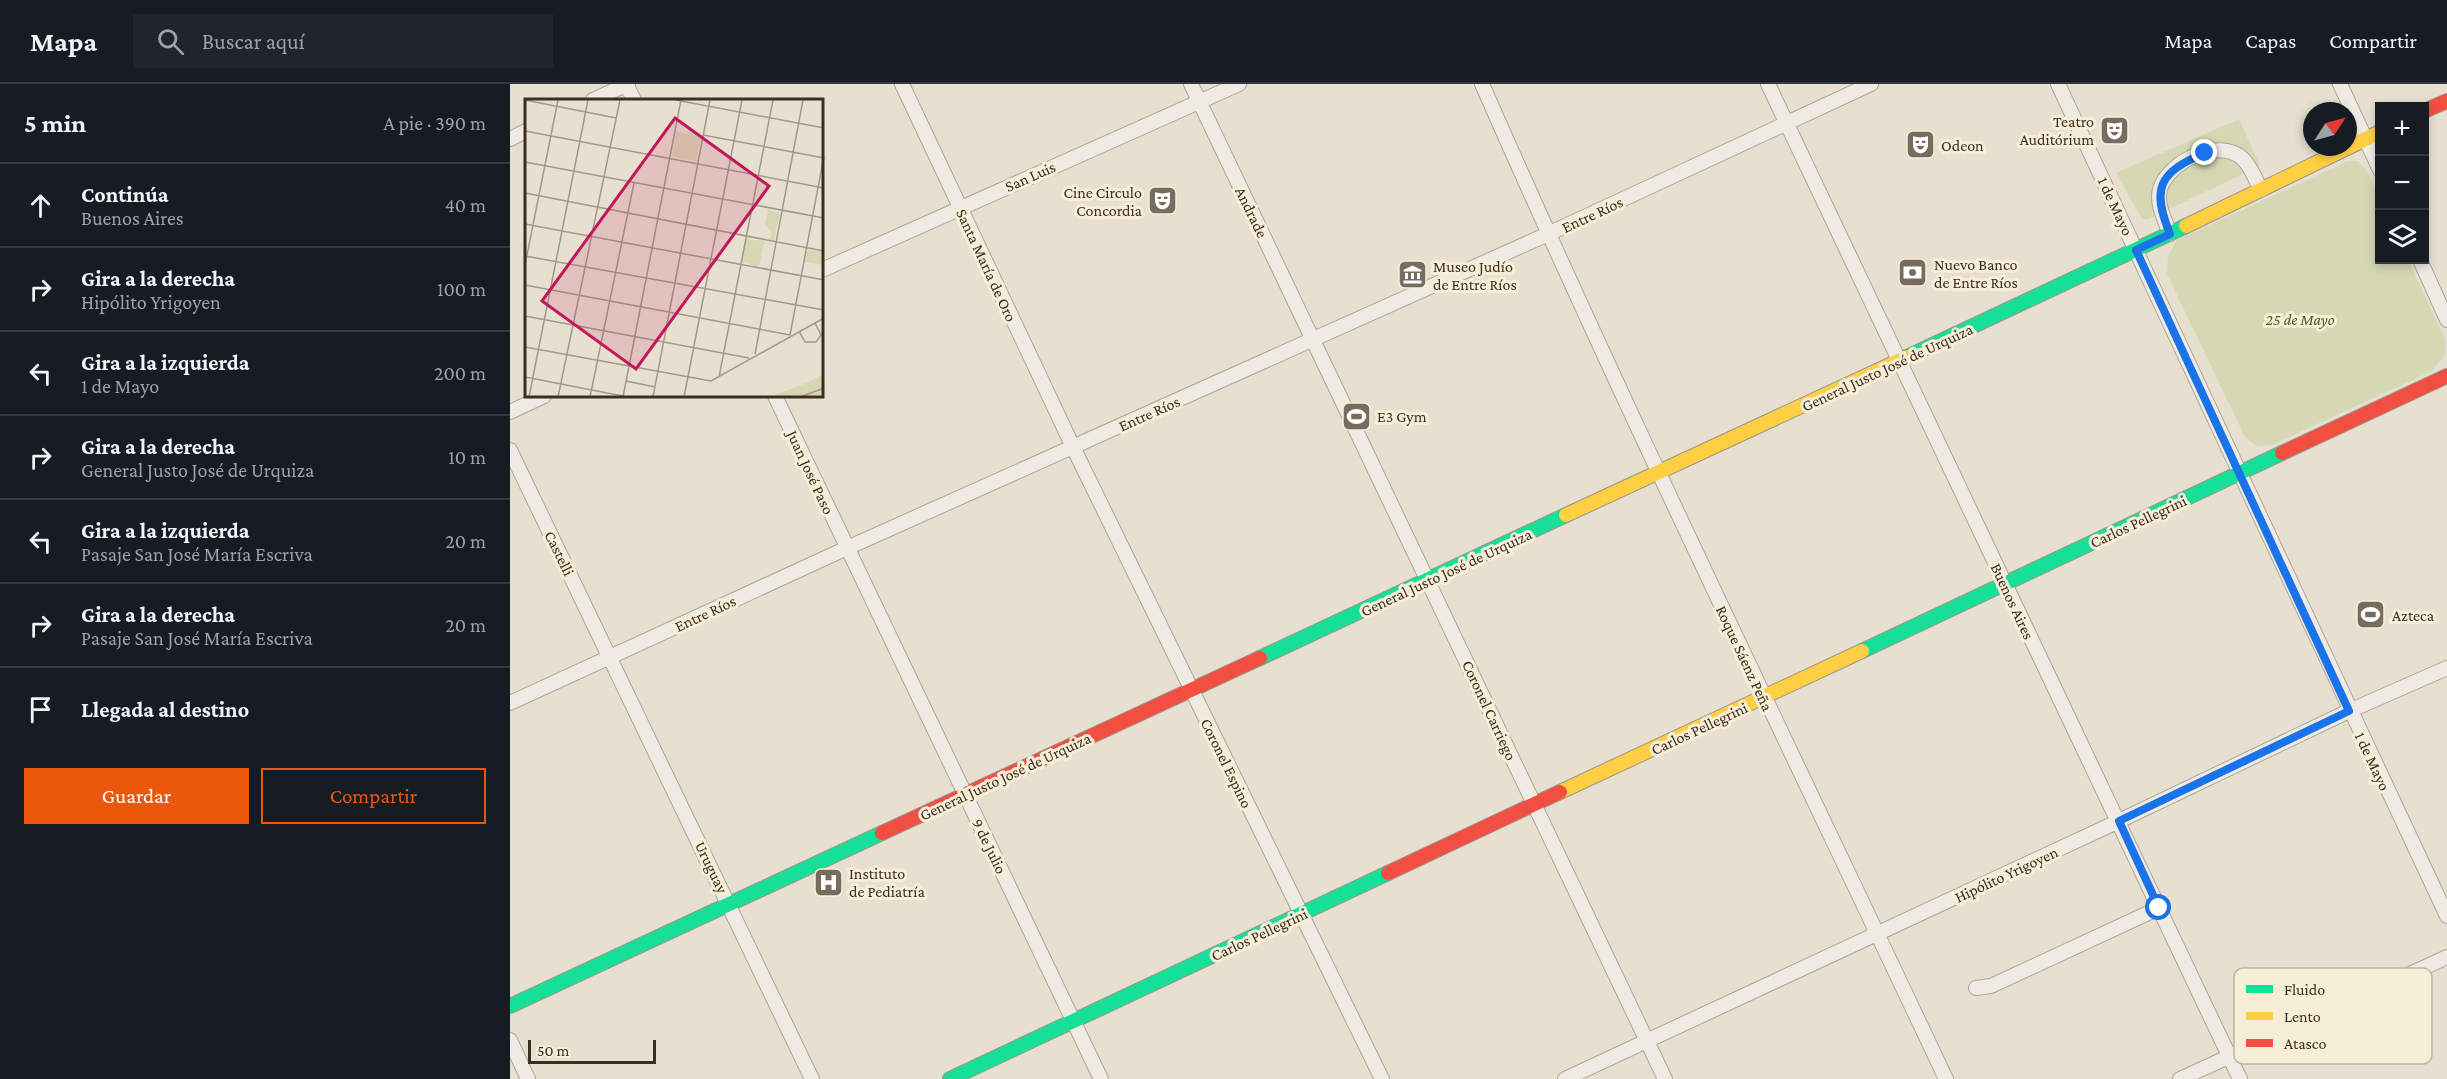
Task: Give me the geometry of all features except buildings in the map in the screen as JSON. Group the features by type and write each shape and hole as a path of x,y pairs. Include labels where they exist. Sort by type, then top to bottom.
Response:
{"street":[{"path":"595,99 627,84 634,99"},
{"name":"Santa María de Oro","path":"902,84 1073,447"},
{"name":"Andrade","path":"1191,84 1314,340"},
{"name":"San Luis","path":"824,269 1239,84"},
{"name":"Roque Sáenz Peña","path":"1482,84 1548,234 1763,697 1946,1079"},
{"name":"Buenos Aires","path":"1768,84 2240,1079"},
{"name":"Entre Ríos","path":"510,703 847,548 1548,234 1871,84"},
{"name":"1 de Mayo","path":"2058,84 2349,711 2447,916"},
{"path":"2340,84 2375,161"},
{"path":"2429,109 2447,101"},
{"path":"510,139 525,132"},
{"name":"General Justo José de Urquiza","path":"510,1006 1899,361 2170,234 2375,134"},
{"path":"2170,234 2159,201 2160,188 2173,168 2192,158 2213,150 2236,153 2249,167 2261,190"},
{"path":"2422,264 2447,320"},
{"name":"Coronel Carriego","path":"1314,340 1665,1079"},
{"name":"Carlos Pellegrini","path":"950,1079 2447,376"},
{"path":"510,412 540,398"},
{"name":"Juan José Paso","path":"776,398 847,548"},
{"name":"Coronel Espino","path":"1073,447 1382,1079"},
{"name":"Castelli","path":"510,450 610,657"},
{"name":"9 de Julio","path":"847,548 1101,1079"},
{"name":"Uruguay","path":"610,657 812,1079"},
{"name":"Hipólito Yrigoyen","path":"1565,1079 2119,821 2349,711 2447,668"},
{"path":"1976,988 1991,986 2159,908"},
{"path":"2423,968 2447,957"},
{"path":"510,1040 528,1079"},
{"path":"2180,1079 2234,1055"}],"green space":[{"path":"2239,119 2260,166 2148,219 2142,219 2116,173"},
{"name":"25 de Mayo","path":"2348,161 2358,161 2367,172 2375,189 2375,264 2410,264 2445,339 2445,355 2432,371 2272,445 2257,446 2245,437 2167,274 2168,256 2177,240"}],"traffic: fast":[{"path":"1907,357 2186,226"},
{"path":"1862,651 2282,453"},
{"path":"1260,658 1566,515"},
{"path":"510,1006 882,833"},
{"path":"950,1079 1388,873"}],"traffic: slow":[{"path":"2186,226 2375,134"},
{"path":"1566,515 1907,357"},
{"path":"1560,792 1862,651"}],"traffic: jam":[{"path":"2429,109 2447,101"},
{"path":"2282,453 2447,376"},
{"path":"882,833 1260,658"},
{"path":"1388,873 1560,792"}],"place":[{"name":"Teatro Auditórium","path":"2115,130"},
{"name":"Odeon","path":"1920,145"},
{"name":"Cine Circulo Concordia","path":"1163,201"},
{"name":"Nuevo Banco de Entre Ríos","path":"1913,273"},
{"name":"Museo Judío de Entre Ríos","path":"1412,275"},
{"name":"E3 Gym","path":"1356,416"},
{"name":"Azteca","path":"2371,615"},
{"name":"Instituto de Pediatría","path":"828,882"}],"route":[{"path":"2159,908 2119,821 2349,711 2136,250 2170,234 2159,201 2160,188 2173,168 2205,153"}]}
